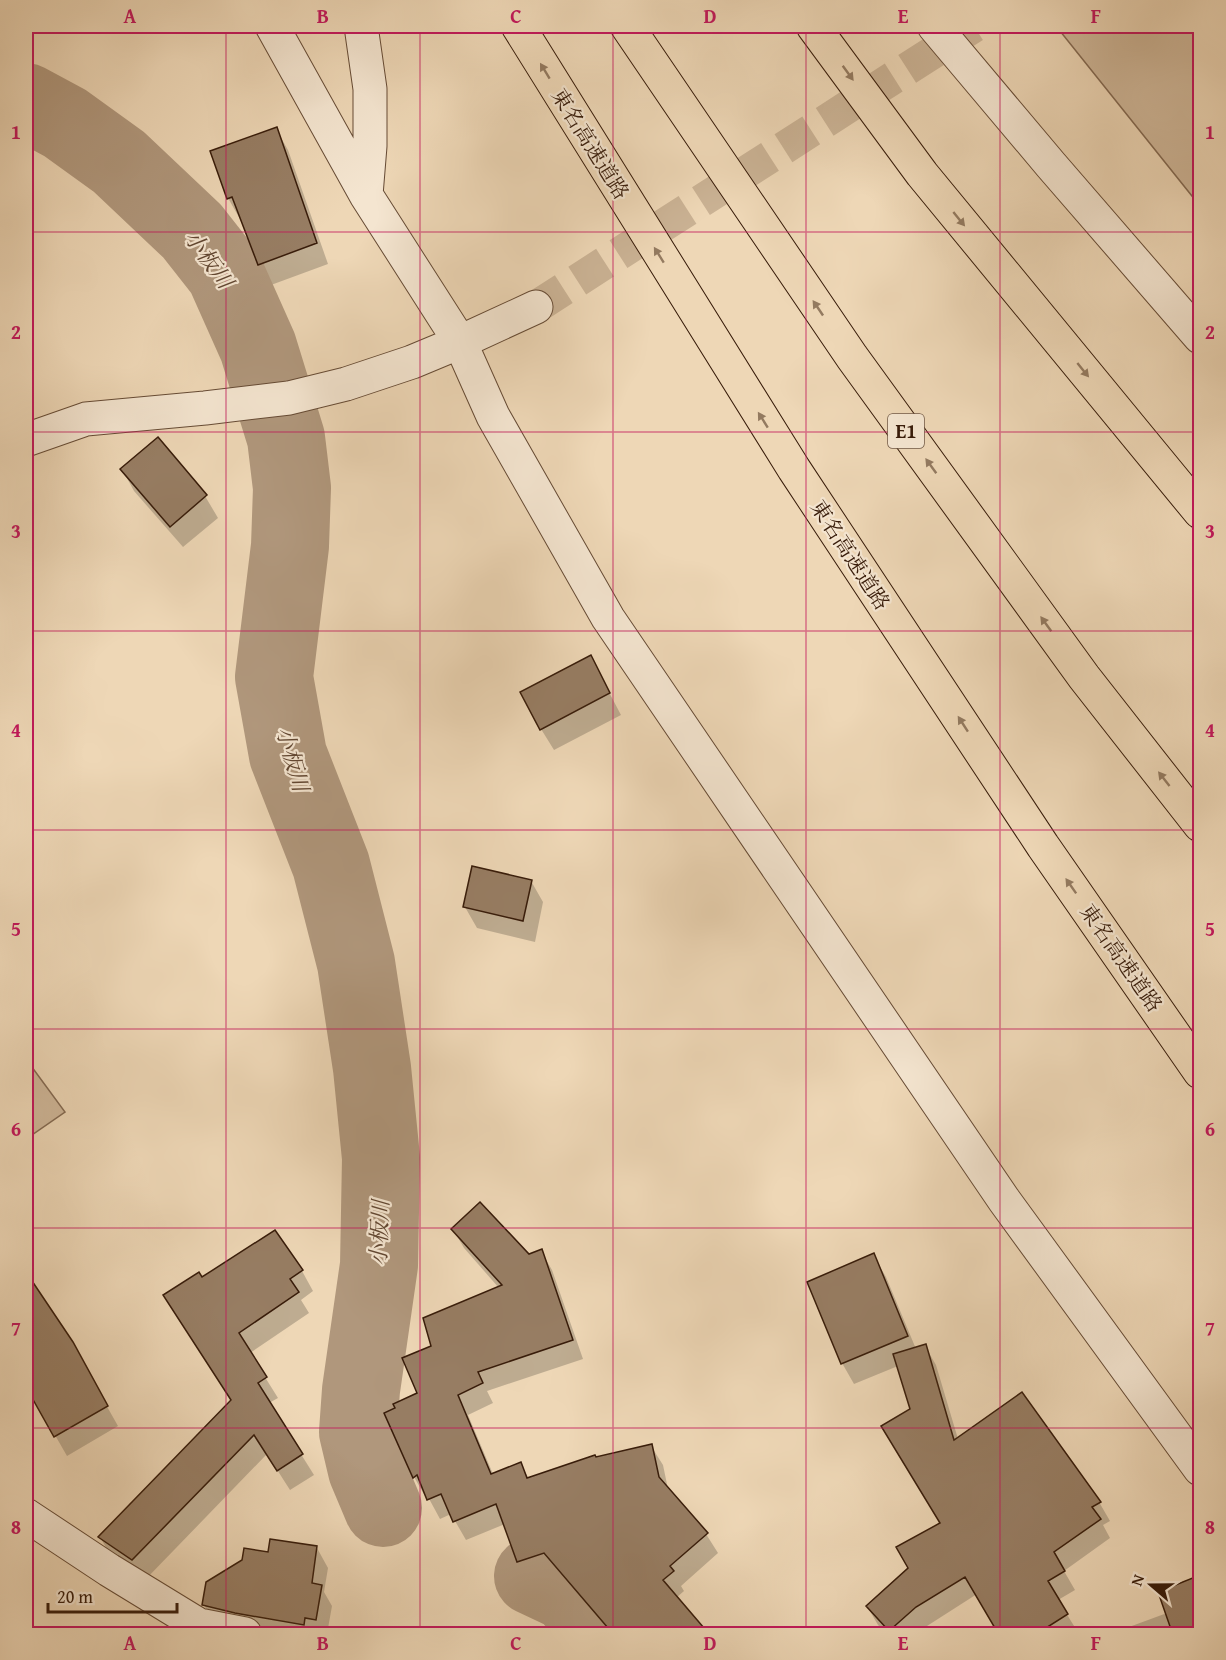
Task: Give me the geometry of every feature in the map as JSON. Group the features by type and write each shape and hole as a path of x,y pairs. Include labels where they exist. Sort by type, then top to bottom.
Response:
{"highway":[{"name":"東名高速道路","path":"518,26 794,469 1043,846 1200,1072"},
{"name":"E1","path":"627,26 852,357 1084,677 1200,825"},
{"path":"813,26 922,174 1200,512"}],"street":[{"path":"272,26 366,195 460,342 493,416 608,618 1004,1200 1200,1469"},
{"path":"361,26 370,89 370,146 366,195"},
{"path":"933,26 1200,337"},
{"path":"26,440 86,419 289,398 346,384 412,362 536,308"},
{"path":"26,1515 109,1570 199,1625 245,1635"}],"shaded area":[{"path":"1056,26 1200,26 1200,206"},
{"path":"26,1059 65,1112 26,1139"}],"building":[{"path":"277,127 317,243 258,265 232,197 227,199 210,151"},
{"path":"158,437 207,495 170,527 120,469"},
{"path":"591,655 610,693 540,730 520,692"},
{"path":"472,866 532,880 523,921 463,907"},
{"path":"480,1202 529,1254 542,1249 573,1340 478,1372 483,1383 458,1395 491,1474 521,1462 527,1478 595,1455 596,1457 652,1444 659,1477 708,1533 670,1566 674,1571 663,1580 710,1635 614,1635 544,1553 517,1562 496,1504 453,1522 441,1494 427,1500 417,1475 413,1478 384,1413 395,1408 393,1404 417,1393 402,1358 431,1346 423,1318 502,1285 451,1229"},
{"path":"275,1230 303,1270 290,1279 299,1292 239,1333 267,1377 258,1383 303,1454 277,1471 254,1435 132,1560 98,1537 231,1400 163,1295 199,1272 202,1277"},
{"path":"874,1253 908,1336 841,1364 807,1282"},
{"path":"26,1272 73,1342 108,1406 54,1437 26,1387"},
{"path":"926,1344 954,1440 1022,1392 1101,1502 1092,1507 1101,1519 1054,1552 1065,1571 1048,1581 1068,1614 1035,1635 999,1635 965,1577 916,1607 889,1631 866,1606 908,1568 896,1547 940,1523 881,1426 910,1409 893,1354"},
{"path":"270,1539 317,1546 312,1583 322,1585 316,1620 305,1618 304,1625 202,1605 206,1582 242,1560 244,1548 268,1552"},
{"path":"1200,1575 1200,1635 1173,1635 1158,1592"}],"waterway":[{"name":"小板川","path":"26,102 65,123 119,162 192,231 225,273 258,347 286,438 292,488 290,546 274,677 288,755 331,865 356,963 372,1068 381,1158 379,1265 361,1390 358,1432 367,1470 383,1508"},
{"name":"小板川","path":"533,1576 567,1592 606,1634"}],"tunnel":[{"path":"536,307 974,26"}]}
